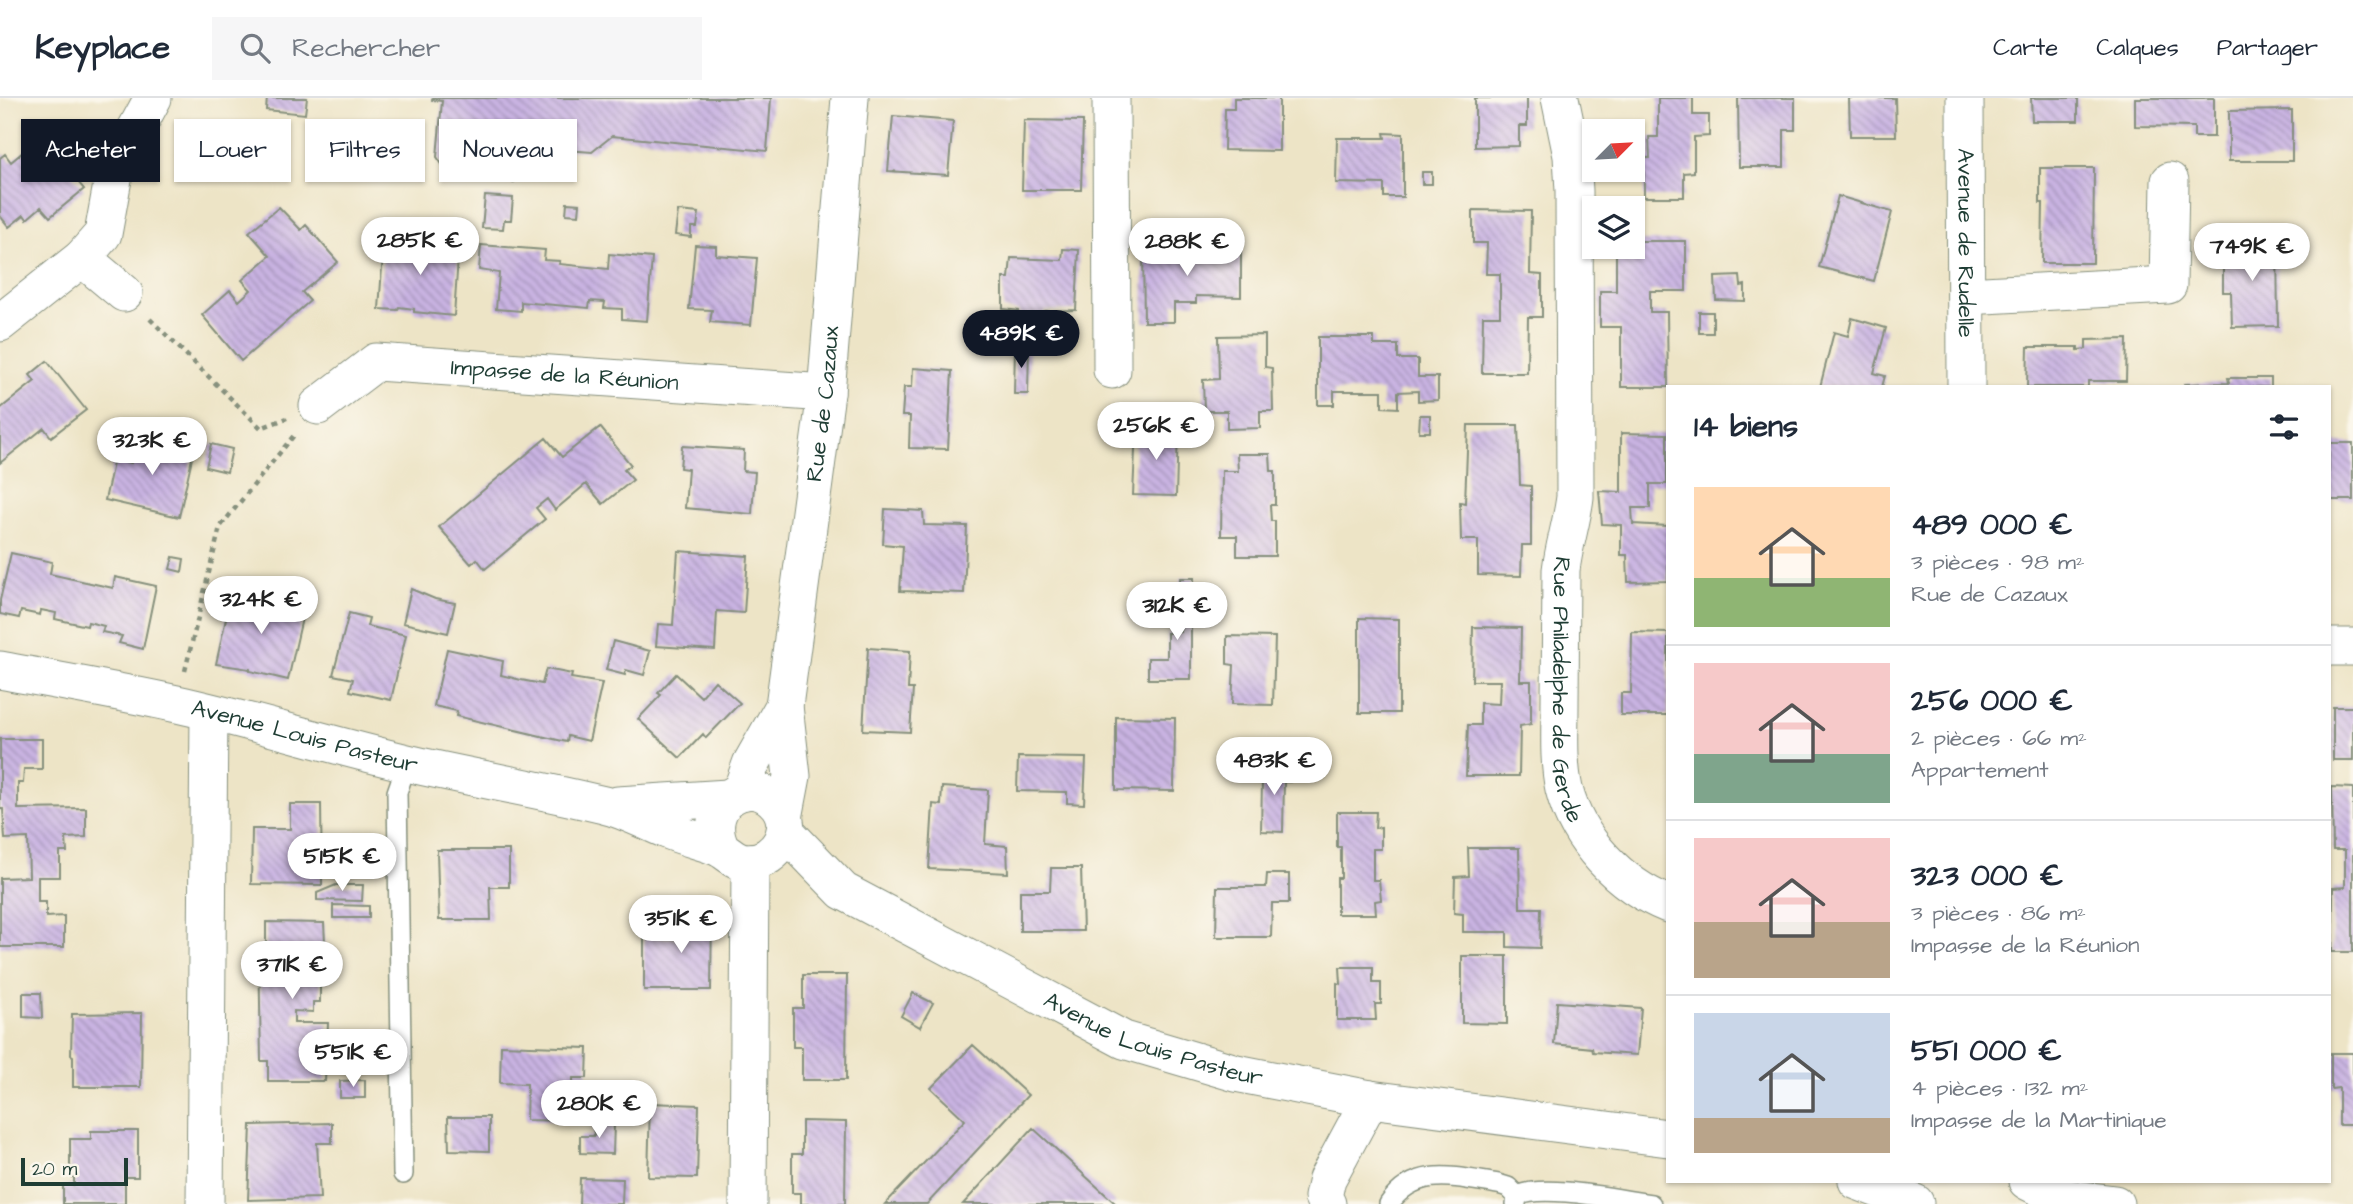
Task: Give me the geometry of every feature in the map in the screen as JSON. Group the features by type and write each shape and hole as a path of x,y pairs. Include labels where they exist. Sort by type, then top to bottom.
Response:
{"street":[{"path":"0,323 82,258 103,234 114,169 153,98"},
{"name":"Rue de Cazaux","path":"785,824 792,776 784,706 826,393 850,98"},
{"path":"1111,98 1112,370"},
{"name":"Rue Philadelphe de Gerde","path":"1560,98 1572,156 1574,191 1575,497 1561,570 1560,752 1564,788 1573,815 1607,863 1628,882 1652,898 1666,903"},
{"name":"Avenue de Rudelle","path":"1965,98 1966,385"},
{"path":"1966,296 2168,285 2170,181"},
{"path":"82,258 124,293"},
{"name":"Impasse de la Réunion","path":"318,406 376,362 826,393"},
{"path":"2331,647 2353,647"},
{"name":"Avenue Louis Pasteur","path":"0,670 193,708 407,763 607,806 744,857 797,881 843,891 1124,1041 1236,1073 1370,1099 1666,1138"},
{"name":"Rue de Cazaux","path":"734,795 784,706"},
{"path":"193,708 205,1204"},
{"path":"755,791 768,796 778,805 785,824 781,845 771,855 744,857 715,836 719,809 734,795 755,791"},
{"name":"Avenue Louis Pasteur","path":"607,806 695,801 734,795"},
{"name":"Avenue Louis Pasteur","path":"785,824 843,891"},
{"path":"744,857 748,1204"},
{"path":"1327,1204 1323,1197 1327,1179 1370,1099"},
{"path":"1862,1183 1915,1204 1914,1183"},
{"path":"2007,1204 2008,1183"},
{"path":"2029,1183 2045,1200 2115,1204"}],"lane":[{"path":"403,1174 397,792 407,763"},
{"path":"1389,1204 1396,1194 1409,1184 1428,1176 1498,1184 1508,1187 1516,1200 1525,1192 1543,1191 1651,1204"}],"path":[{"path":"124,293 261,428 318,406"},
{"path":"193,708 220,527 318,406"}],"building":[{"path":"267,98 307,98 305,114 266,110"},
{"path":"771,98 767,151 612,136 592,152 577,151 577,119 440,119 442,101 432,100"},
{"path":"1234,98 1279,98 1279,151 1224,150 1225,109 1234,109"},
{"path":"1475,98 1527,98 1527,126 1519,126 1519,146 1475,147"},
{"path":"1658,98 1693,98 1693,115 1709,115 1709,136 1694,137 1694,172 1684,173 1684,197 1644,196 1645,158 1650,158 1649,137 1658,137"},
{"path":"1738,98 1795,98 1795,130 1784,130 1784,167 1739,167"},
{"path":"1849,98 1895,98 1896,136 1850,136"},
{"path":"2031,98 2078,98 2078,121 2032,121"},
{"path":"2135,98 2214,98 2214,137 2194,137 2194,127 2135,126"},
{"path":"2292,110 2292,161 2229,161 2229,111"},
{"path":"893,116 953,121 948,175 888,171"},
{"path":"1024,120 1083,121 1081,190 1022,190"},
{"path":"1384,133 1403,134 1403,197 1384,197 1384,184 1336,183 1337,138 1385,138"},
{"path":"5,154 11,162 21,154 21,182 78,182 84,189 50,217 41,207 27,219 24,215 9,227 0,216 0,158"},
{"path":"2040,168 2094,168 2093,263 2042,263 2043,203 2040,203"},
{"path":"1422,172 1432,172 1432,184 1422,184"},
{"path":"485,196 513,198 511,220 504,220 503,229 482,228"},
{"path":"1838,196 1892,212 1874,281 1819,267"},
{"path":"567,203 580,204 579,215 566,214"},
{"path":"279,207 301,230 306,225 338,262 302,292 310,301 241,361 202,315 230,290 239,301 251,290 242,280 270,256 249,232"},
{"path":"1473,210 1531,211 1530,274 1542,275 1542,317 1528,317 1527,373 1482,373 1483,316 1500,316 1500,274 1486,274 1487,243 1473,243"},
{"path":"678,211 699,213 697,227 691,227 691,237 675,235"},
{"path":"384,240 459,243 454,316 414,312 414,309 399,307 398,310 379,309"},
{"path":"1645,241 1686,241 1686,291 1650,291 1650,312 1667,312 1666,387 1621,387 1621,327 1600,327 1600,291 1616,291 1616,259 1645,259"},
{"path":"2223,242 2277,242 2278,326 2232,327 2231,292 2223,292"},
{"path":"481,245 545,250 544,260 608,269 609,254 652,258 647,321 622,319 622,309 604,308 605,302 590,301 589,308 521,302 521,311 496,309 499,273 479,270"},
{"path":"695,245 716,246 716,255 757,258 751,325 710,322 712,310 689,309"},
{"path":"1063,249 1079,250 1076,310 1045,311 1044,338 1018,337 1019,311 1003,309 1003,278 1009,278 1011,258 1062,260"},
{"path":"1143,249 1241,249 1241,297 1196,296 1196,303 1174,303 1174,322 1144,322"},
{"path":"1740,276 1741,286 1745,285 1745,301 1716,300 1715,277"},
{"path":"1699,312 1713,312 1713,333 1699,333"},
{"path":"1852,318 1886,328 1874,373 1885,376 1883,385 1821,385 1834,332 1848,336"},
{"path":"1265,335 1265,367 1272,368 1273,411 1260,411 1260,428 1227,429 1227,411 1204,411 1203,380 1219,379 1218,336"},
{"path":"1318,337 1374,337 1374,345 1398,345 1398,359 1418,359 1418,377 1438,377 1438,400 1418,401 1418,391 1398,392 1398,408 1382,407 1382,391 1334,391 1334,405 1318,405"},
{"path":"2127,339 2126,381 2088,381 2088,385 2027,385 2028,347 2078,347 2078,350 2086,349 2086,340"},
{"path":"1015,346 1029,346 1028,394 1014,394"},
{"path":"47,361 86,410 51,437 44,428 0,463 0,409 35,381 30,375"},
{"path":"913,368 952,371 948,449 909,448 910,416 902,416 904,387 912,387"},
{"path":"2228,378 2271,378 2271,385 2185,385 2185,384 2229,383"},
{"path":"1420,415 1430,415 1430,432 1419,432"},
{"path":"1468,425 1518,425 1520,485 1531,486 1531,545 1522,545 1521,576 1478,575 1478,540 1461,540 1460,502 1465,503"},
{"path":"600,427 631,465 624,470 633,480 603,504 586,484 555,510 547,499 536,508 545,519 485,569 477,559 471,564 439,527 546,438 562,457"},
{"path":"1136,428 1178,430 1176,496 1133,495"},
{"path":"1621,433 1666,434 1666,484 1650,484 1650,508 1632,508 1633,524 1666,526 1666,581 1628,582 1627,555 1621,555 1621,525 1602,524 1599,491 1621,492"},
{"path":"136,438 194,449 179,517 105,500 114,459 131,463"},
{"path":"2331,443 2353,443 2353,500 2331,500"},
{"path":"211,444 232,449 227,472 206,467"},
{"path":"682,446 744,450 743,471 755,472 752,514 685,508 688,469 680,468"},
{"path":"1237,454 1270,454 1271,471 1275,471 1275,505 1270,505 1271,521 1275,521 1275,556 1237,556 1237,536 1221,536 1222,471 1238,471"},
{"path":"885,509 923,511 924,525 967,526 964,593 900,591 903,546 883,544"},
{"path":"678,551 748,556 744,613 717,611 715,650 656,646 658,624 673,625"},
{"path":"11,553 52,562 50,574 113,588 115,577 156,586 143,649 119,643 122,636 102,632 104,626 88,622 87,626 55,619 56,613 41,610 40,615 21,611 19,618 0,614 0,600"},
{"path":"173,557 184,559 182,572 170,569"},
{"path":"1180,578 1194,578 1191,679 1148,679 1148,658 1167,658 1167,633 1181,632"},
{"path":"411,589 435,599 455,603 448,633 403,623"},
{"path":"231,596 265,604 267,597 305,605 288,680 250,669 216,664"},
{"path":"349,613 369,618 367,626 406,635 391,700 350,691 353,679 333,675"},
{"path":"1359,618 1399,619 1399,713 1359,713"},
{"path":"1473,627 1521,628 1520,681 1531,681 1531,724 1520,726 1519,776 1466,776 1468,725 1480,725 1480,703 1499,704 1500,681 1472,681"},
{"path":"1632,632 1666,633 1666,715 1621,715 1621,693 1631,693"},
{"path":"1227,636 1275,637 1273,705 1232,704 1234,665 1227,664"},
{"path":"613,641 650,651 644,675 626,670 625,675 606,670"},
{"path":"868,648 910,651 908,689 913,689 910,732 863,730"},
{"path":"447,649 503,661 501,675 521,680 542,684 546,669 572,674 571,678 602,683 589,741 568,736 567,742 558,740 456,716 457,711 434,706"},
{"path":"676,674 701,697 715,681 740,703 706,738 703,734 680,758 638,719"},
{"path":"2333,707 2353,707 2353,760 2333,760"},
{"path":"1116,717 1175,718 1174,791 1116,790"},
{"path":"0,739 42,739 42,769 24,769 23,783 18,783 18,809 86,808 86,837 66,838 67,852 60,852 60,877 38,877 38,902 46,902 46,917 64,916 64,947 0,947 0,878 29,877 28,838 5,839 3,809 0,809"},
{"path":"1273,751 1284,752 1284,775 1290,775 1290,782 1284,782 1283,832 1261,831 1262,782 1272,782"},
{"path":"1018,757 1086,758 1084,804 1067,803 1067,792 1017,791"},
{"path":"942,787 988,790 985,844 1007,846 1008,873 929,869 933,804 941,805"},
{"path":"2332,787 2353,788 2353,952 2332,952 2333,888 2345,887 2345,850 2333,850"},
{"path":"290,804 321,804 322,885 251,884 252,829 290,829"},
{"path":"1337,812 1376,812 1375,828 1381,827 1381,849 1373,849 1373,880 1379,880 1381,900 1375,901 1376,914 1337,914 1337,878 1341,878 1341,847 1337,847"},
{"path":"1468,848 1519,848 1520,908 1541,908 1540,948 1507,947 1507,932 1463,932 1463,914 1454,913 1455,877 1469,876"},
{"path":"437,850 509,850 509,887 490,887 491,920 439,920"},
{"path":"1051,868 1081,868 1083,931 1020,931 1020,891 1050,891"},
{"path":"1267,874 1289,874 1289,903 1272,903 1271,937 1216,937 1217,887 1266,887"},
{"path":"336,885 363,885 362,901 317,900 317,893"},
{"path":"333,905 369,906 369,918 333,918"},
{"path":"677,908 712,909 711,990 644,990 644,938 681,938 681,926 677,926"},
{"path":"266,922 324,923 327,981 320,981 320,1002 313,1002 313,1012 294,1011 294,1023 328,1023 325,1081 268,1081 268,1061 261,1061 259,945 266,945"},
{"path":"1462,956 1507,956 1507,1024 1462,1023"},
{"path":"1340,967 1373,967 1373,983 1381,983 1381,1004 1375,1004 1376,1020 1337,1020"},
{"path":"803,975 847,975 846,1080 802,1080 802,1047 793,1047 793,1008 803,1008"},
{"path":"23,993 41,993 42,1018 23,1017"},
{"path":"913,993 933,1003 920,1027 901,1016"},
{"path":"1557,1002 1641,1008 1637,1055 1593,1052 1592,1048 1554,1044"},
{"path":"142,1013 141,1087 73,1087 72,1014"},
{"path":"501,1045 588,1048 587,1078 573,1078 572,1121 526,1120 527,1084 500,1083"},
{"path":"973,1045 1028,1095 927,1204 885,1204 965,1120 931,1088"},
{"path":"2331,1053 2353,1053 2353,1125 2339,1125 2339,1088 2331,1089"},
{"path":"365,1080 365,1098 340,1098 340,1081"},
{"path":"650,1103 699,1105 697,1178 648,1177"},
{"path":"448,1117 489,1117 489,1151 449,1150"},
{"path":"802,1121 846,1122 845,1204 801,1204 801,1193 792,1193 792,1154 802,1154"},
{"path":"593,1122 614,1123 613,1154 580,1153 580,1136 594,1136"},
{"path":"332,1123 332,1143 317,1143 320,1198 248,1200 251,1125"},
{"path":"1033,1128 1116,1204 963,1204"},
{"path":"91,1131 138,1131 138,1177 125,1177 125,1204 63,1204 63,1185 74,1185 74,1177 70,1177 70,1139 91,1139"},
{"path":"580,1178 623,1179 622,1204 579,1204"}]}
